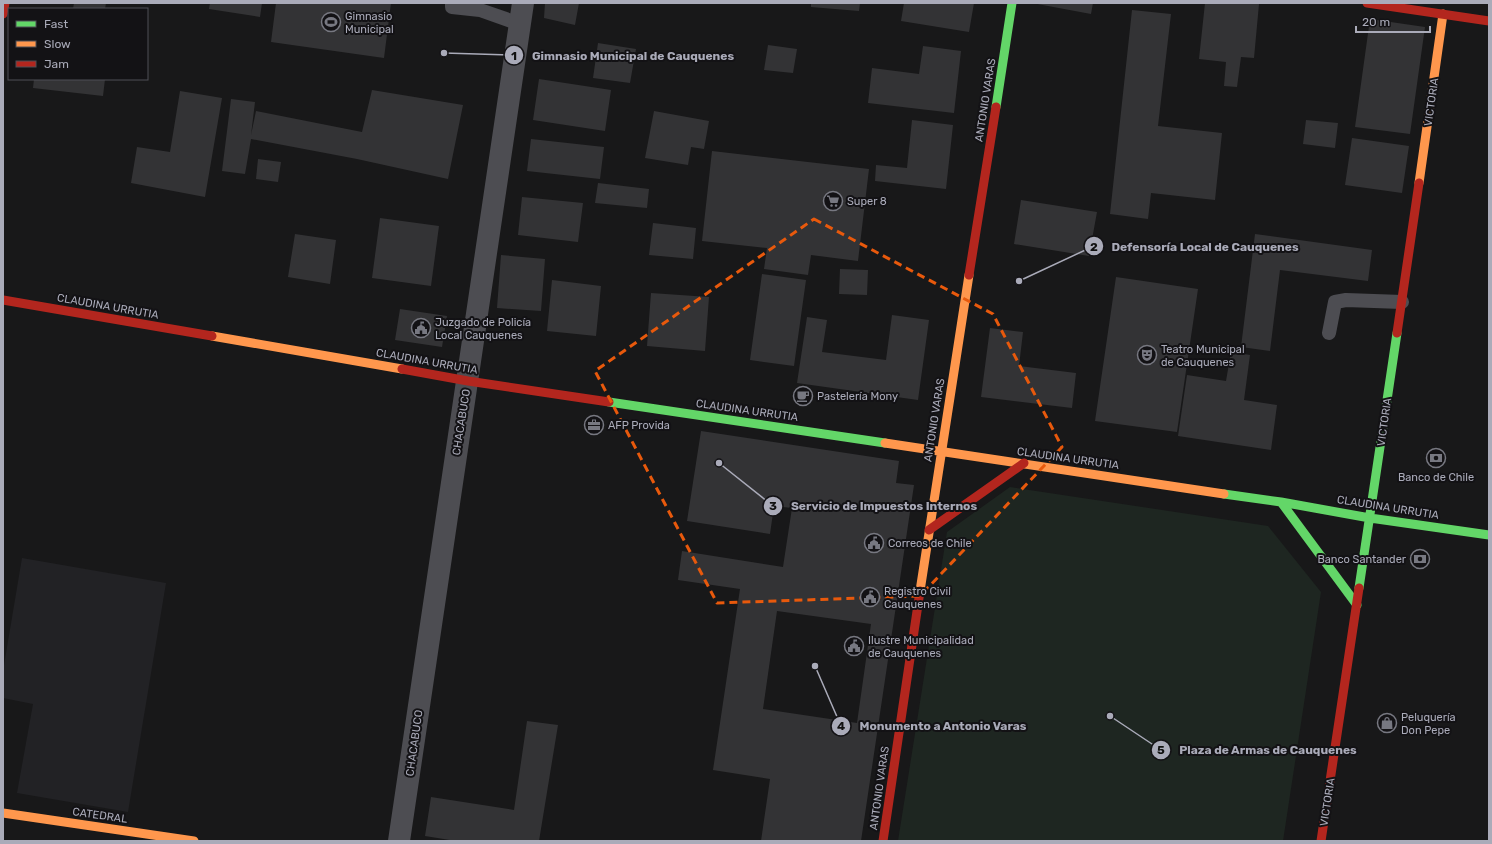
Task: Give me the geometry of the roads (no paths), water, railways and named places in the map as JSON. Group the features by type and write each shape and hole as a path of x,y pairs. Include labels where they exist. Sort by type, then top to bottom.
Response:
{"main road":[{"path":"3,14 5,3"},
{"name":"ANTONIO VARAS","path":"883,841 941,451 1012,3"},
{"path":"1367,3 1444,9 1489,21"},
{"name":"VICTORIA","path":"1321,841 1402,302 1444,9"},
{"name":"CLAUDINA URRUTIA","path":"3,300 468,380 1281,502 1370,518 1489,535"},
{"path":"929,530 1024,463"},
{"path":"1281,502 1357,605"},
{"name":"CATEDRAL","path":"3,813 194,841"}],"street":[{"name":"CHACABUCO","path":"399,841 524,3"}],"lane":[{"path":"452,3 452,7 480,10 520,24"},
{"path":"1329,333 1335,302 1346,300 1402,302"}],"place":[{"name":"Gimnasio Municipal","path":"331,22"},
{"name":"Gimnasio Municipal de Cauquenes","path":"444,53"},
{"name":"Super 8","path":"833,201"},
{"name":"Defensoría Local de Cauquenes","path":"1019,281"},
{"name":"Juzgado de Policía Local Cauquenes","path":"421,328"},
{"name":"Teatro Municipal de Cauquenes","path":"1147,355"},
{"name":"Pastelería Mony","path":"803,396"},
{"name":"AFP Provida","path":"594,425"},
{"name":"Banco de Chile","path":"1436,458"},
{"name":"Servicio de Impuestos Internos","path":"719,463"},
{"name":"Correos de Chile","path":"874,543"},
{"name":"Banco Santander","path":"1420,559"},
{"name":"Registro Civil Cauquenes","path":"870,597"},
{"name":"Ilustre Municipalidad de Cauquenes","path":"854,646"},
{"name":"Monumento a Antonio Varas","path":"815,666"},
{"name":"Plaza de Armas de Cauquenes","path":"1110,716"},
{"name":"Peluquería Don Pepe","path":"1387,723"}]}
